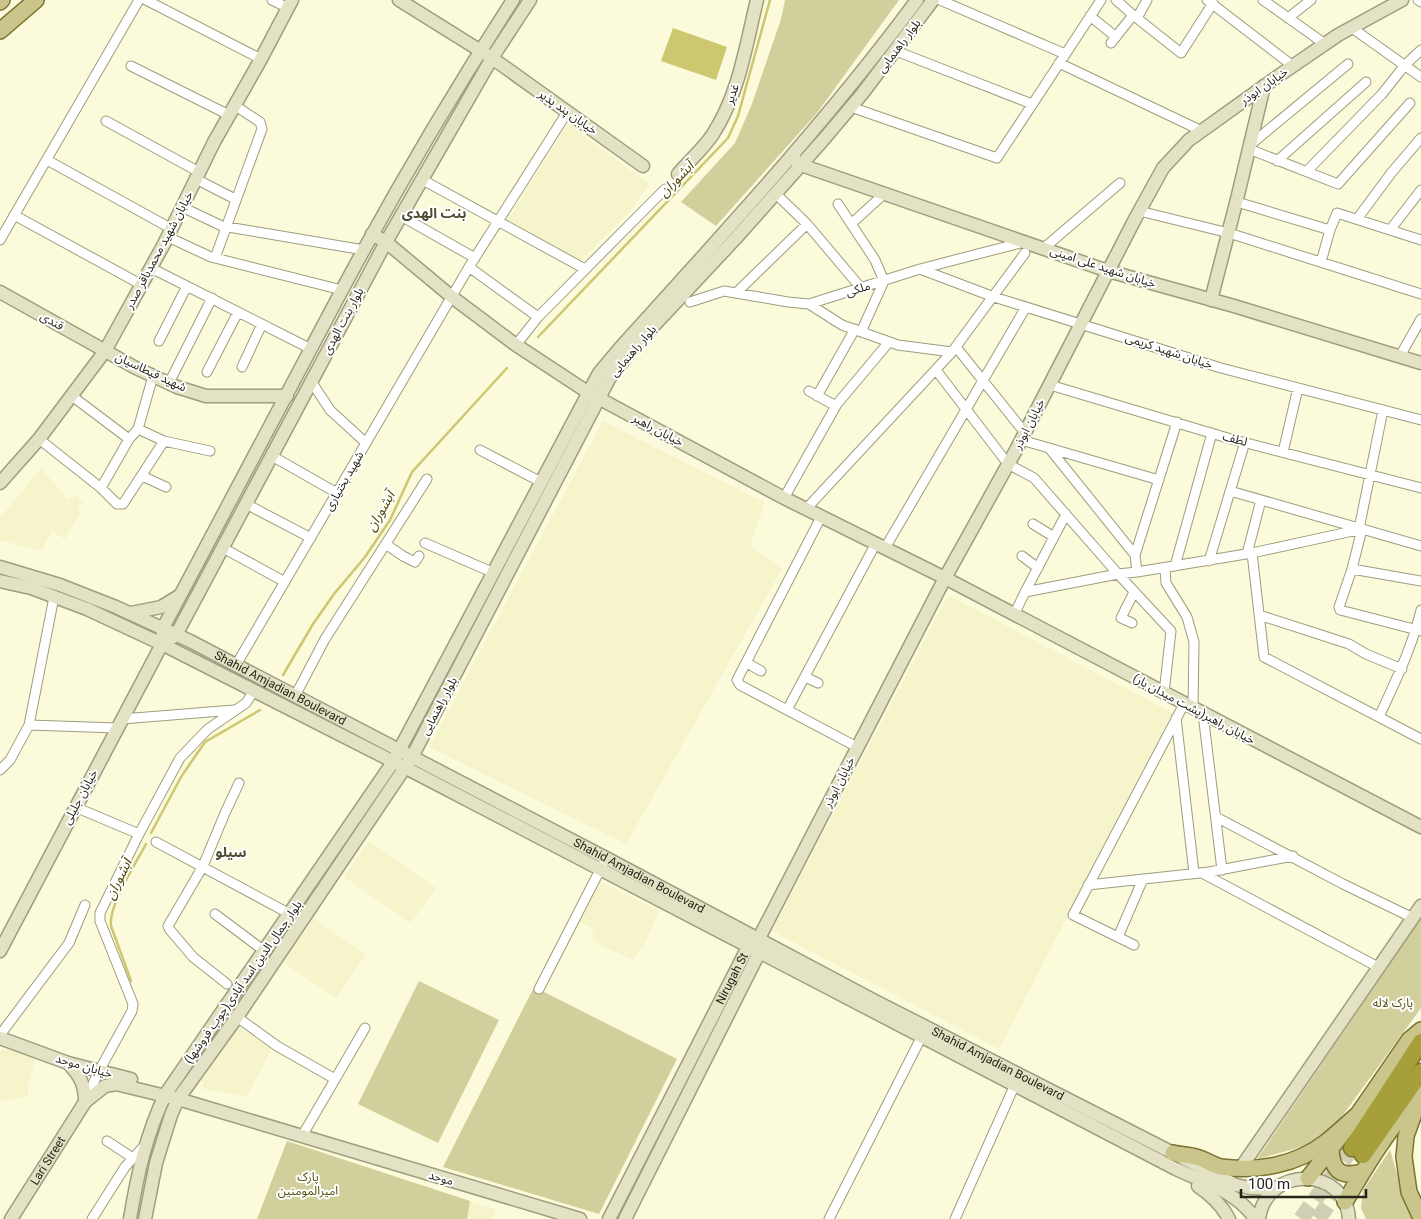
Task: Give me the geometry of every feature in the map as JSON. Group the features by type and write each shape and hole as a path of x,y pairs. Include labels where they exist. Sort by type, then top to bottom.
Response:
{"highway":[{"path":"1421,1042 1357,1152 1421,1072"}],"main road":[{"path":"0,31 36,0"},
{"name":"خیابان پند پذیر","path":"399,0 492,58 643,166"},
{"name":"بلوار بنت الهدی","path":"162,628 372,234 480,51 513,0"},
{"name":"بلوار بنت الهدی","path":"162,644 176,635 421,179 492,58 530,0"},
{"name":"غدیر","path":"678,174 712,136 724,116 734,92 758,0"},
{"name":"بلوار راهنمایی","path":"393,762 541,482 594,395 633,348 729,246 775,193 795,161 917,0"},
{"name":"بلوار راهنمایی","path":"406,768 594,395 600,373 620,348 795,161 851,107 896,51 933,0"},
{"name":"خیابان ابوذر","path":"755,947 945,578 1023,437 1163,168 1189,140 1264,86 1325,44 1402,0"},
{"name":"خیابان شهید محمدباقر صدر","path":"2,478 39,439 105,351 170,233 232,110 290,4"},
{"path":"1211,300 1264,86"},
{"name":"خیابان شهید علی امینی","path":"795,161 1024,247 1044,248 1108,271 1421,363"},
{"name":"خیابان راهبر","path":"372,234 386,242 452,297 516,345 594,395 784,498 881,545 967,590"},
{"name":"قندی","path":"0,292 105,351"},
{"name":"شهید قیطاسیان","path":"105,351 153,376 206,396 286,396"},
{"path":"244,477 257,484"},
{"name":"Shahid Amjadian Boulevard","path":"0,567 60,585 130,614 236,665 606,858 755,947"},
{"name":"Shahid Amjadian Boulevard","path":"0,581 31,588 87,609 162,644 406,768 600,870 1017,1080 1176,1170 1231,1195 1242,1203 1255,1219"},
{"name":"خیابان راهبر(پشت میدان بار)","path":"967,590 1421,827"},
{"path":"130,614 169,604 181,594"},
{"path":"162,628 162,644"},
{"name":"خیابان جلیلی","path":"0,951 162,644"},
{"name":"بلوار جمال الدین اسد آبادی(چوب فروشها)","path":"130,1219 146,1144 167,1092 393,762"},
{"name":"بلوار جمال الدین اسد آبادی(چوب فروشها)","path":"145,1219 156,1163 171,1115 180,1096 237,1017 406,768"},
{"path":"1240,1169 1421,906"},
{"name":"Nirugah St","path":"609,1219 755,947"},
{"name":"Nirugah St","path":"625,1219 755,947"},
{"path":"1308,1178 1358,1114 1409,1040 1421,1030"},
{"name":"خیابان موحد","path":"0,1037 68,1063 167,1092"},
{"path":"68,1063 83,1083 85,1102"},
{"name":"Shahid Amjadian Boulevard","path":"1017,1080 1173,1153 1236,1185 1250,1188 1275,1189"},
{"name":"خیابان موحد","path":"116,1084 167,1092"},
{"name":"Lari Street","path":"12,1219 85,1102 105,1086 116,1084"},
{"name":"موحد","path":"167,1092 302,1136 580,1219"},
{"path":"1344,1202 1403,1112 1421,1093"},
{"path":"1421,1097 1406,1136 1404,1157 1409,1192 1421,1218"},
{"path":"1173,1153 1197,1157 1218,1166 1240,1169 1281,1164 1302,1157 1325,1143 1358,1114"},
{"path":"1331,1149 1333,1164 1343,1174 1352,1175 1362,1172"},
{"path":"1176,1170 1208,1193 1224,1209 1229,1219"},
{"path":"1259,1219 1260,1211 1266,1199 1275,1189 1285,1182 1308,1178 1323,1182 1335,1190 1344,1202 1349,1219"}],"street":[{"path":"0,240 139,0"},
{"path":"146,0 261,59"},
{"path":"272,0 290,4"},
{"path":"940,0 1065,54"},
{"path":"851,107 997,158 1101,0"},
{"path":"1116,0 1181,53 1210,2 1293,66"},
{"path":"1090,16 1113,40 1135,17 1147,0"},
{"path":"1262,0 1325,44"},
{"path":"1288,18 1311,0"},
{"path":"1352,28 1421,78"},
{"path":"1307,171 1382,94 1405,65 1421,50"},
{"path":"896,51 1032,104"},
{"path":"1059,63 1202,131"},
{"path":"1348,64 1250,147 1278,161 1338,184 1410,103"},
{"path":"132,66 260,122 262,129 215,258"},
{"path":"1278,161 1366,82"},
{"name":"شهید بختیاری","path":"236,665 469,267 568,111"},
{"path":"106,121 236,199"},
{"path":"1357,219 1392,172 1421,138"},
{"path":"48,160 215,258 342,290"},
{"path":"421,179 499,220 585,269"},
{"path":"1044,248 1120,183"},
{"path":"516,345 538,317 665,189"},
{"path":"1390,230 1421,190"},
{"path":"775,193 807,224 861,288"},
{"path":"851,224 885,194"},
{"path":"1236,202 1330,230"},
{"path":"836,406 813,394 858,331 884,281 875,260 838,204"},
{"path":"182,207 226,227 364,250"},
{"path":"1139,211 1229,233 1421,294"},
{"path":"1321,262 1337,213 1421,240"},
{"path":"14,215 142,284"},
{"path":"401,216 475,258"},
{"path":"736,293 807,224"},
{"path":"806,509 954,350 994,297 1024,247"},
{"name":"ملکی","path":"690,302 724,291 809,304 920,269 1024,247"},
{"path":"469,267 538,317"},
{"path":"151,268 311,349"},
{"name":"خیابان شهید کریمی","path":"920,269 994,297 1221,368 1421,420"},
{"path":"158,341 187,286"},
{"path":"169,383 212,298"},
{"path":"809,304 842,325 898,345 954,350 983,381 1023,437 1049,448 1159,480"},
{"path":"787,710 881,545 966,410 1026,307"},
{"path":"207,372 238,312"},
{"path":"1400,356 1421,319"},
{"path":"242,367 262,324"},
{"path":"784,498 836,406 889,342"},
{"path":"936,370 1008,464 1034,478 1134,592 1171,631 1164,693"},
{"path":"101,488 129,439 138,429 153,376"},
{"path":"311,382 330,410 366,443"},
{"name":"لطف","path":"1050,385 1212,433 1421,488"},
{"path":"1282,452 1298,388"},
{"path":"72,396 129,439"},
{"path":"1383,410 1361,529 1352,569 1339,607 1340,610 1418,630"},
{"path":"1136,572 1135,555 1176,422"},
{"path":"138,429 164,441 210,451"},
{"path":"1175,566 1212,433"},
{"path":"39,439 101,488 117,504 123,504 164,441"},
{"path":"1209,560 1245,442"},
{"path":"1049,448 1135,555"},
{"path":"480,450 541,482"},
{"path":"272,456 337,493"},
{"path":"142,476 166,488"},
{"path":"295,696 326,639 427,479"},
{"path":"1230,492 1421,546"},
{"path":"1261,500 1250,554 1264,657 1421,739"},
{"path":"246,504 311,538"},
{"path":"1014,615 1066,514"},
{"path":"821,517 737,680 738,683 857,747"},
{"path":"1033,524 1054,537"},
{"path":"1025,592 1118,574 1250,554 1361,529"},
{"path":"426,543 494,573"},
{"path":"387,545 416,562 419,556"},
{"path":"223,548 285,582"},
{"path":"1022,556 1038,568"},
{"path":"1165,568 1166,583 1187,617 1194,642 1193,709 1216,817 1222,870"},
{"path":"1352,569 1421,581"},
{"path":"1132,623 1121,618 1134,592"},
{"path":"0,770 10,760 29,724 54,597"},
{"path":"1379,717 1418,630 1421,610"},
{"path":"1259,615 1349,644 1366,654 1402,669"},
{"path":"747,663 761,671"},
{"path":"805,677 818,683"},
{"path":"85,1102 99,1071 132,1012 133,1004 100,921 100,913 139,834 180,758 208,728 246,703 254,691"},
{"path":"29,724 120,723 236,709"},
{"path":"1134,946 1073,914 1176,718 1193,709"},
{"path":"1176,718 1198,873"},
{"path":"227,984 193,957 168,926 203,866 239,783"},
{"path":"75,807 139,834"},
{"path":"1216,817 1343,884 1413,918"},
{"path":"156,842 290,914"},
{"path":"1088,884 1222,870 1292,856"},
{"path":"539,989 606,858"},
{"path":"1198,873 1378,967"},
{"path":"1118,937 1143,878"},
{"path":"0,1037 7,1024 43,980 69,943 85,905"},
{"path":"215,914 263,950"},
{"path":"237,1017 276,1046 335,1079"},
{"path":"302,1136 366,1028"},
{"path":"829,1219 924,1032"},
{"path":"954,1219 1017,1080"},
{"path":"107,1141 133,1158"},
{"path":"92,1219 125,1167 146,1144"}],"shaded area":[{"path":"673,28 727,47 716,80 661,61"},
{"path":"568,124 649,184 631,210 578,263 508,220"},
{"path":"603,421 765,503 750,546 782,569 626,844 429,747"},
{"path":"41,468 68,500 76,495 83,503 78,509 80,513 65,539 52,531 41,551 0,540 0,518"},
{"path":"948,595 1172,713 999,1049 772,931"},
{"path":"369,841 436,888 411,923 344,877"},
{"path":"599,881 659,911 642,949 638,951 633,960 600,945 591,936 594,929 578,921"},
{"path":"313,918 366,954 336,998 283,962"},
{"path":"238,1027 268,1044 271,1050 247,1096 204,1089 202,1080"},
{"path":"8,1049 36,1058 28,1086 28,1097 0,1101 0,1050"},
{"path":"470,1201 496,1210 493,1219 467,1219"}],"green space":[{"path":"785,0 899,0 817,113 716,226 681,202 735,143 752,104 781,19"},
{"name":"پارک لاله","path":"1421,918 1421,1008 1324,1141 1257,1159"},
{"path":"419,981 499,1020 438,1143 358,1104"},
{"path":"534,987 677,1059 599,1214 443,1167"},
{"name":"پارک امیرالمومنین","path":"287,1141 470,1201 467,1219 257,1219"},
{"path":"1390,1150 1404,1197 1413,1219 1366,1219 1361,1208 1363,1190"}],"waterway":[{"name":"آبشوران","path":"538,337 728,138 738,116 770,0"},
{"name":"آبشوران","path":"283,675 313,624 334,594 365,557 390,520 412,472 507,368"},
{"name":"آبشوران","path":"151,833 181,777 205,742 260,710"},
{"name":"آبشوران","path":"131,981 111,926 111,918 118,896 146,844"}],"tunnel":[{"path":"1301,1219 1352,1148"},
{"path":"1318,1219 1363,1155"}],"district":[{"name":"بنت الهدی","path":"434,213"},
{"name":"سیلو","path":"231,852"}]}
